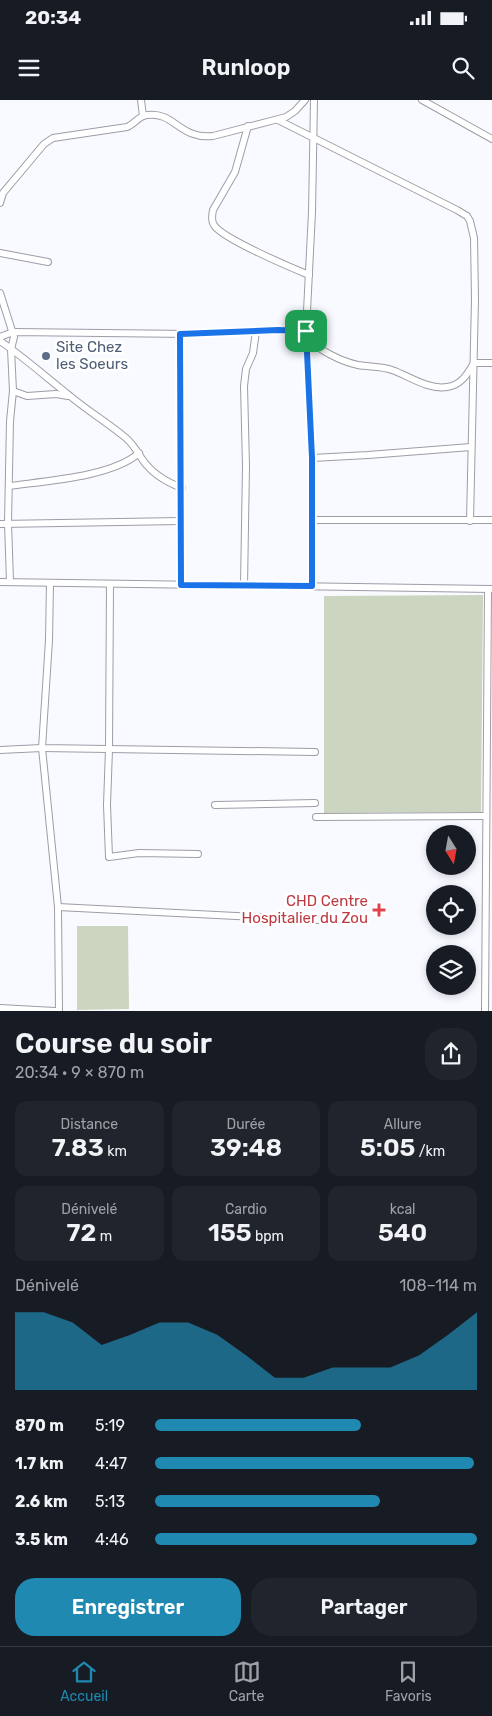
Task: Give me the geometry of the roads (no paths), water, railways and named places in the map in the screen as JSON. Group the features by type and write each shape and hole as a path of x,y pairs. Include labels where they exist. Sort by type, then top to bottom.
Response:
{"street":[{"path":"141,100 143,116"},
{"path":"0,198 50,139 127,127 143,116 161,116 190,134 203,137 278,120 295,111 305,100"},
{"path":"312,586 312,458 306,331 314,100"},
{"path":"422,100 492,138"},
{"path":"278,120 467,216 470,221 474,238 474,363 470,521"},
{"path":"248,126 235,172 213,210 213,225 218,230 249,248 309,275"},
{"path":"0,253 48,262"},
{"path":"0,293 13,332 14,341 12,349 13,391 10,420 8,524 10,582"},
{"path":"244,586 246,466 244,386 246,369 253,353 256,331"},
{"path":"0,337 13,332 180,334 306,331"},
{"path":"180,334 181,585"},
{"path":"307,340 347,362 390,369 439,388 457,384 464,379 474,363"},
{"path":"0,342 12,349 71,397 126,438 156,474 170,484 182,488"},
{"path":"474,363 492,363"},
{"path":"13,391 28,396 56,394 71,397"},
{"path":"312,458 471,446"},
{"path":"9,486 106,470 125,463 139,452"},
{"path":"312,520 492,520"},
{"path":"0,524 180,521"},
{"path":"0,582 490,589 485,1011"},
{"path":"0,1008 57,1011 58,907 42,748 49,640 50,583"},
{"path":"110,584 107,805 109,857 139,854 198,854"},
{"path":"0,750 42,748 315,752"},
{"path":"215,805 315,803"},
{"path":"316,817 486,816"},
{"path":"58,907 317,920"}],"place":[{"name":"Site Chez les Soeurs","path":"46,356"},
{"name":"CHD Centre Hospitalier du Zou","path":"379,910"}]}
